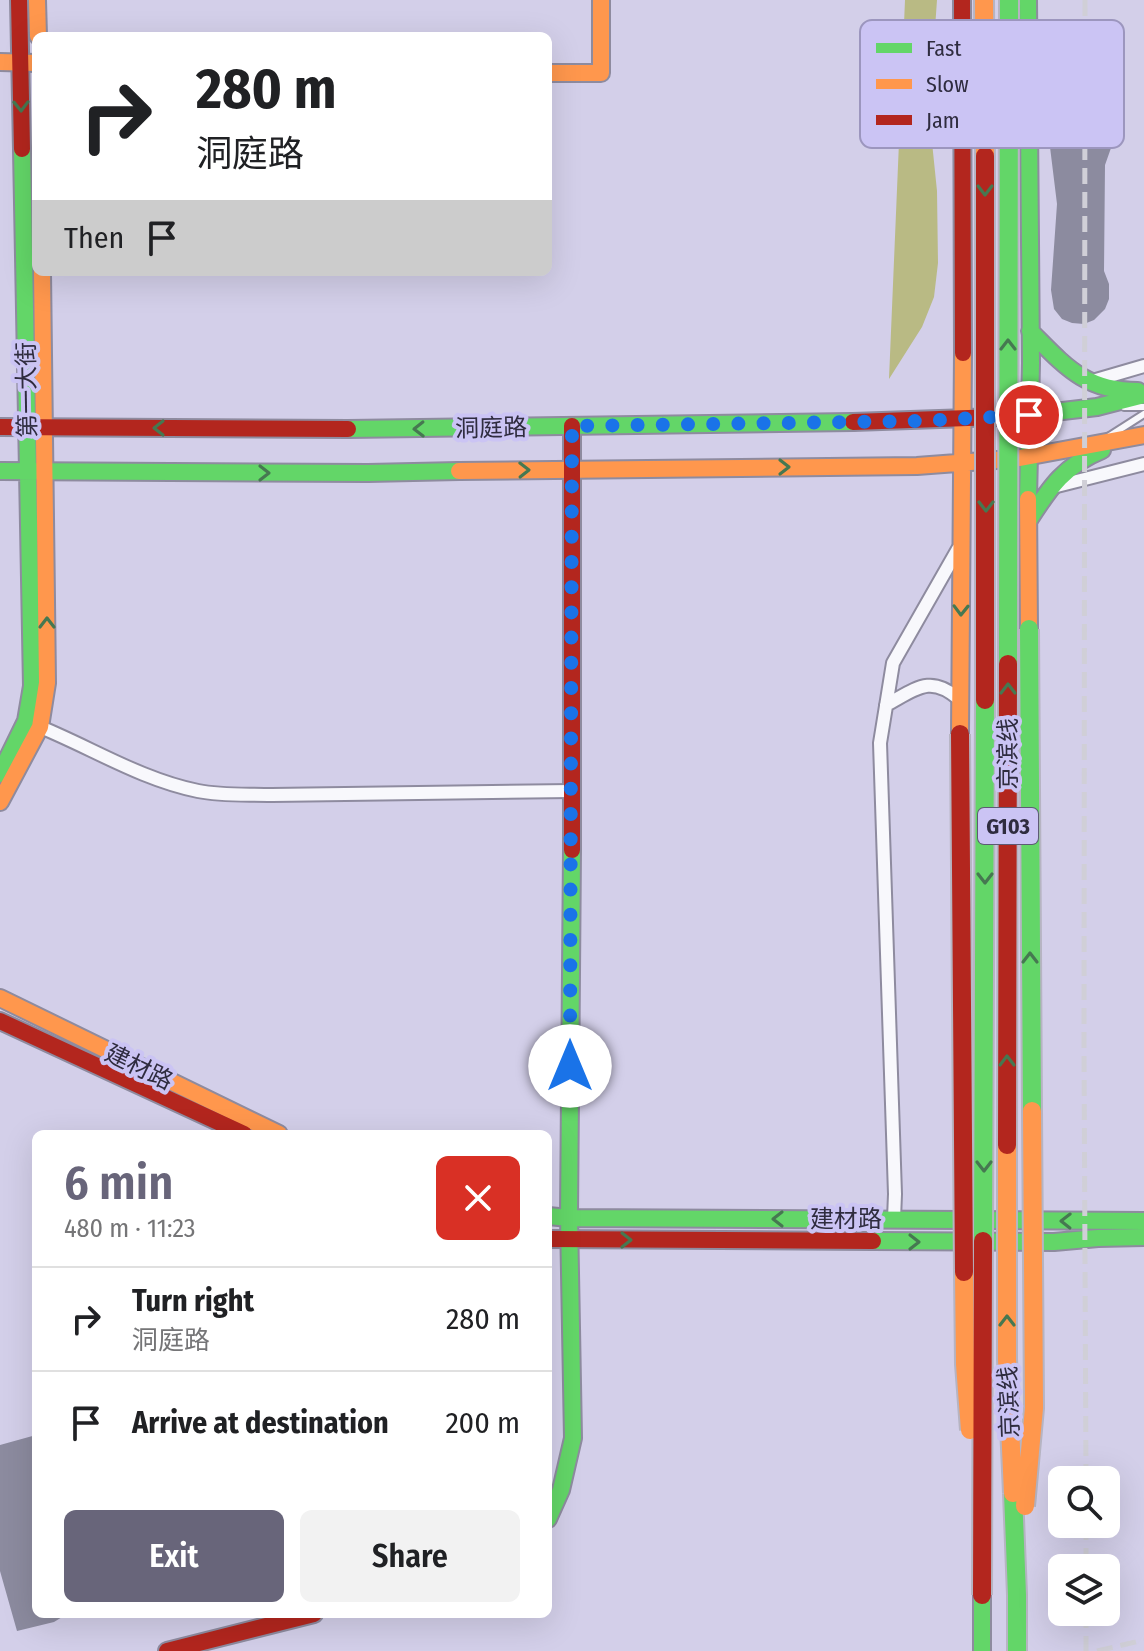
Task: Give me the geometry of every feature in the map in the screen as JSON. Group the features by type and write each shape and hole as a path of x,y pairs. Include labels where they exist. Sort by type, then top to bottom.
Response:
{"main road":[{"name":"第一大街","path":"19,0 28,63 32,245"},
{"path":"37,0 38,32"},
{"path":"552,73 601,73 601,0"},
{"path":"962,0 962,20"},
{"name":"京滨线","path":"984,0 984,20"},
{"name":"京滨线","path":"1009,0 1009,20"},
{"path":"1028,0 1028,20"},
{"path":"0,62 28,63"},
{"path":"962,148 963,541 959,699 965,1364 982,1595"},
{"name":"京滨线","path":"982,1651 985,148"},
{"name":"京滨线","path":"1009,148 1007,1359 1017,1651"},
{"path":"1017,1595 1034,1408 1029,148"},
{"name":"第一大街","path":"0,802 47,683 37,472 33,276"},
{"name":"第一大街","path":"36,427 42,276"},
{"path":"1030,331 1059,360 1089,382 1120,391 1144,393"},
{"name":"洞庭路","path":"0,427 407,429 904,422 1029,415 1097,407 1144,393"},
{"path":"552,1512 568,1470 573,1438 569,1240 572,426"},
{"path":"1028,522 1049,488 1072,464 1144,436"},
{"name":"洞庭路","path":"0,471 368,473 917,466 1028,457 1144,436"},
{"name":"第一大街","path":"0,774 33,724"},
{"name":"建材路","path":"0,998 271,1130"},
{"path":"0,1021 235,1130"},
{"name":"建材路","path":"552,1216 1144,1221"},
{"path":"552,1239 1054,1242 1144,1237"},
{"path":"167,1651 298,1618"}],"street":[{"path":"1089,382 1144,366"},
{"path":"1049,488 1144,464"},
{"path":"894,1219 880,743 893,663 963,541"},
{"path":"886,705 923,685 945,688 959,699"},
{"path":"33,724 142,774 200,791 304,795 572,791"}],"lane":[{"path":"1097,407 1144,407"},
{"path":"1098,443 1144,414"}],"green space":[{"path":"905,0 937,0 936,20 904,20"},
{"path":"899,148 933,148 938,263 934,297 922,327 889,379"}],"building":[{"path":"1050,148 1111,148 1105,165 1104,271 1109,284 1109,299 1105,309 1094,320 1084,324 1062,319 1054,309 1051,290 1057,204"},
{"path":"32,1436 32,1618 60,1618 17,1631 0,1571 0,1445"}],"railway":[{"path":"1085,0 1085,20"},
{"path":"1085,148 1086,1466"},
{"path":"1086,1538 1086,1554"},
{"path":"1086,1626 1086,1651"},
{"path":"1097,1651 1144,1640"}],"traffic: fast":[{"path":"1009,0 1009,20"},
{"path":"1028,0 1028,20"},
{"path":"1008,664 1009,148"},
{"path":"1028,499 1031,363 1029,148"},
{"path":"0,774 26,721 32,686 22,149"},
{"path":"1030,331 1077,374 1104,387 1138,391"},
{"path":"1020,416 1097,407 1144,395"},
{"path":"348,429 853,422"},
{"path":"1029,520 1068,470 1102,450"},
{"path":"0,471 459,471"},
{"path":"1029,629 1032,1111"},
{"path":"983,1241 985,700"},
{"path":"552,1510 561,1490 573,1438 569,1218 572,850"},
{"path":"552,1216 1144,1221"},
{"path":"873,1241 1054,1242 1144,1237"},
{"path":"1013,1493 1017,1651"},
{"path":"982,1595 982,1651"}],"traffic: slow":[{"path":"37,0 38,32"},
{"path":"552,73 601,73 601,0"},
{"path":"984,0 984,20"},
{"path":"0,62 32,63"},
{"path":"985,148 985,156"},
{"path":"0,802 40,727 47,683 42,276"},
{"path":"960,734 963,353"},
{"path":"1020,458 1144,435"},
{"path":"459,471 917,466 997,460"},
{"path":"1028,499 1029,629"},
{"path":"0,998 271,1130"},
{"path":"1025,1506 1034,1408 1032,1111"},
{"path":"1007,1145 1007,1359 1013,1493"},
{"path":"964,1272 965,1364 970,1430"}],"traffic: jam":[{"path":"19,0 22,149"},
{"path":"962,0 962,20"},
{"path":"962,148 963,353"},
{"path":"985,156 985,700"},
{"path":"853,422 997,417"},
{"path":"572,426 572,850"},
{"path":"0,427 348,429"},
{"path":"1007,1145 1008,664"},
{"path":"960,734 964,1272"},
{"path":"0,1021 235,1130"},
{"path":"552,1239 873,1241"},
{"path":"982,1595 983,1241"},
{"path":"167,1651 298,1618"}],"route":[{"path":"570,1066 572,426 920,421 1029,415"}]}
